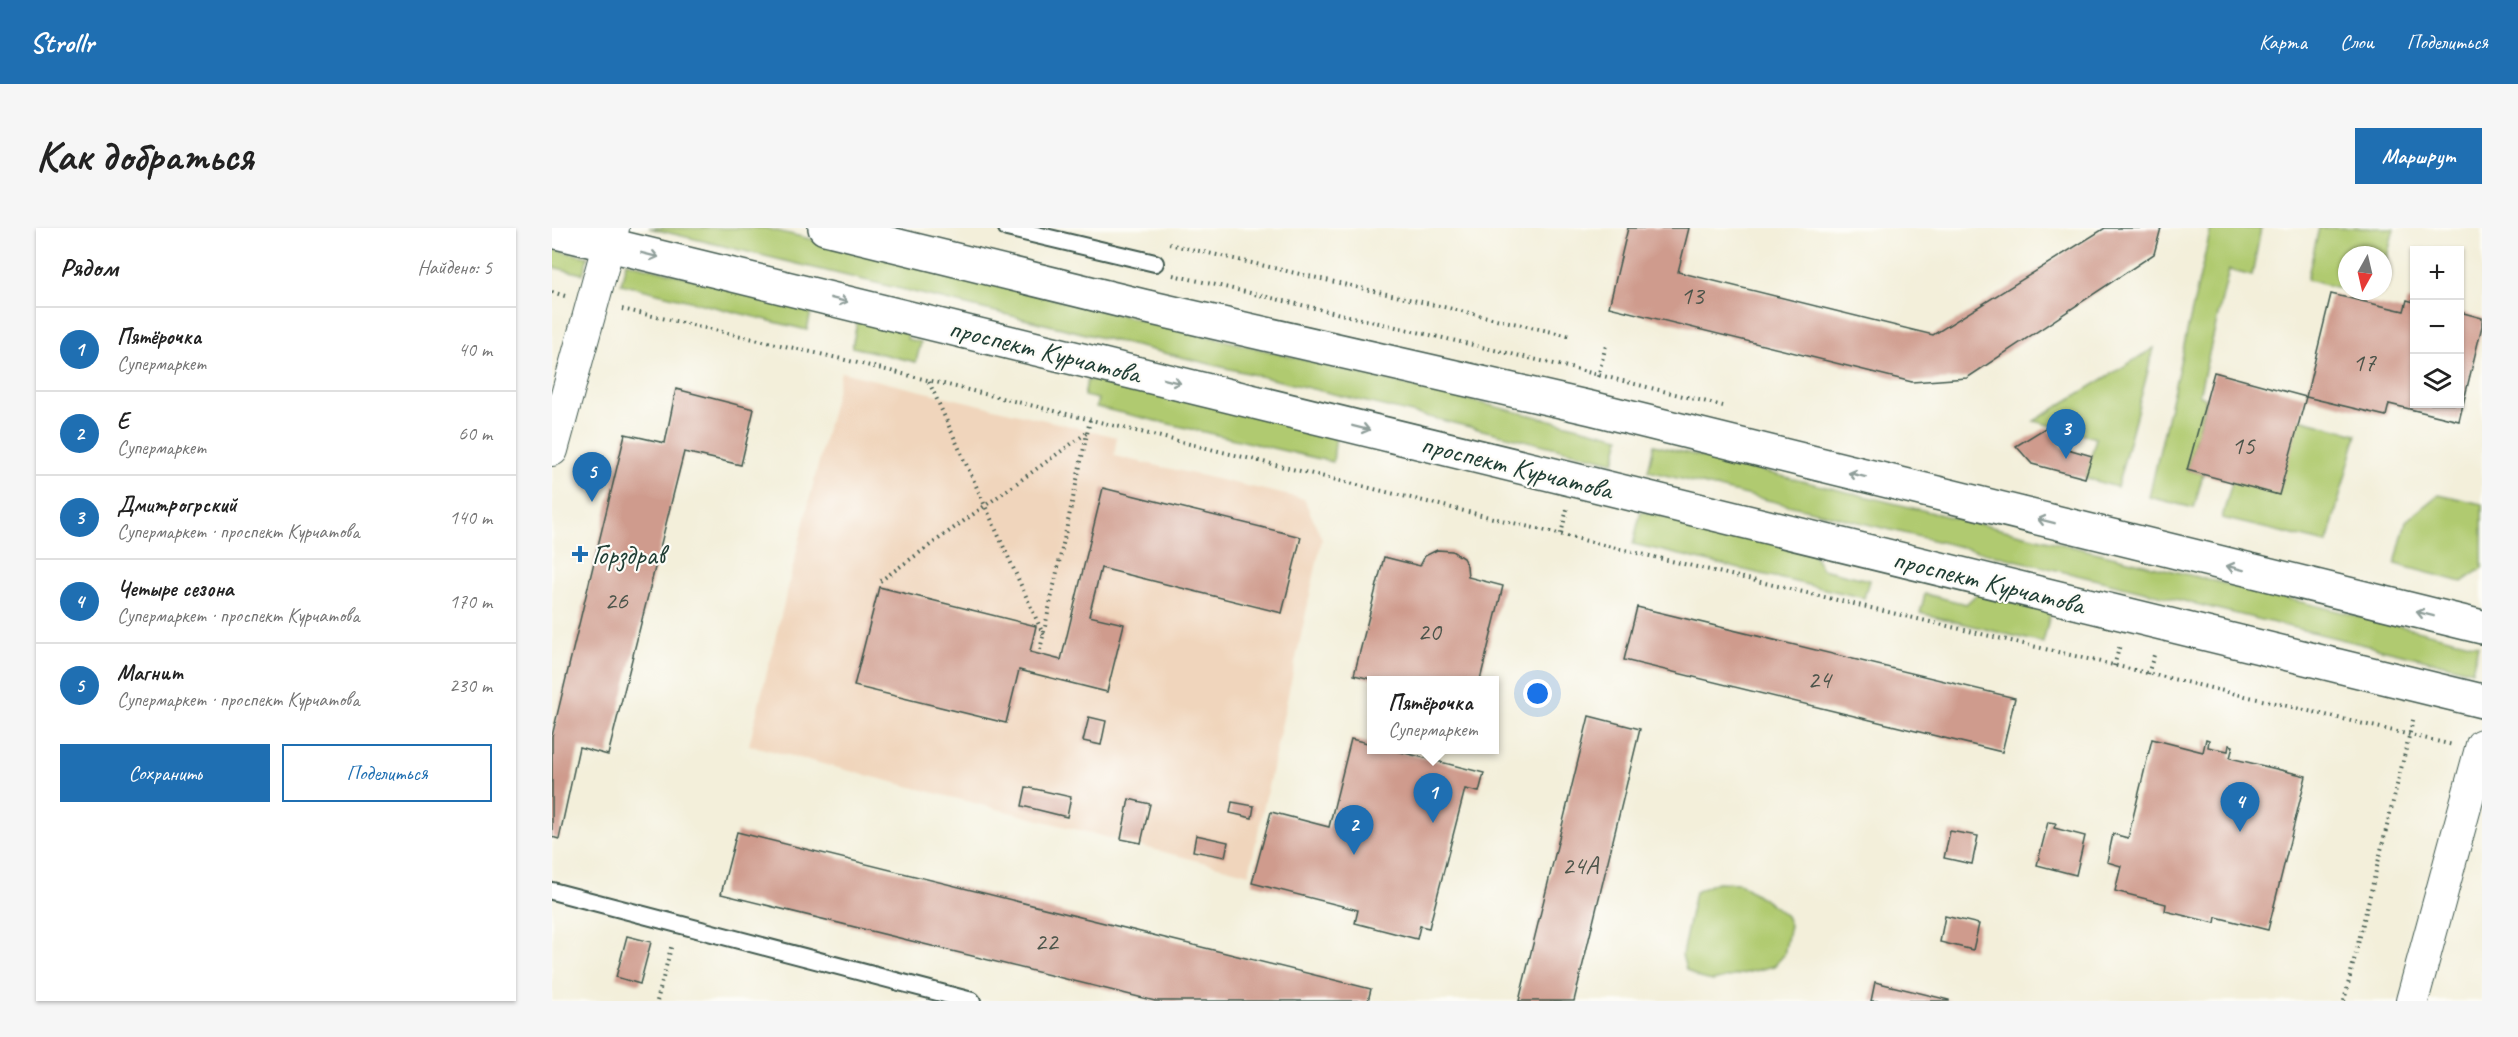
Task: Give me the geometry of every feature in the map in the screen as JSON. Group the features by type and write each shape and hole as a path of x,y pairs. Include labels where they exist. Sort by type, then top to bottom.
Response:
{"street":[{"path":"825,228 1155,308 1591,408 2482,627"},
{"name":"проспект Курчатова","path":"552,231 611,236 2482,701"},
{"path":"552,450 611,236"},
{"path":"2412,1001 2481,748"}],"lane":[{"path":"1007,228 1155,263"},
{"path":"552,891 972,1001"}],"path":[{"path":"1160,242 1570,336"},
{"path":"552,292 1627,551 2410,735 2481,748"},
{"path":"929,381 1044,636"},
{"path":"1040,650 1090,420"},
{"path":"880,581 1088,432"},
{"path":"2344,1001 2420,686"},
{"path":"657,1001 677,924"}],"shaded area":[{"path":"841,372 1117,437 1114,456 1304,499 1322,539 1249,874 749,745"}],"green space":[{"path":"649,228 765,228 1620,437 1614,462"},
{"path":"2211,228 2261,228 2252,276 2229,270 2199,395 2206,399 2187,470 2203,474 2194,508 2149,497"},
{"path":"2319,228 2394,228 2390,246 2338,246 2338,288 2307,280"},
{"path":"552,249 588,257 583,274 552,267"},
{"path":"626,262 812,308 807,330 621,284"},
{"path":"858,318 909,330 907,339 921,342 916,362 852,347"},
{"path":"2154,348 2117,487 2085,478 2096,438 2034,421"},
{"path":"1099,379 1336,434 1333,462 1096,407 1098,399 1084,396 1087,381"},
{"path":"2299,419 2357,434 2327,543 2222,518 2232,482"},
{"path":"1654,445 2478,645 2472,671 1648,471"},
{"path":"2439,494 2482,504 2482,568 2462,582 2395,564 2406,521"},
{"path":"1641,511 1811,550 1822,569 1869,580 1864,598 1633,544"},
{"path":"1981,590 2052,607 2043,643 1920,613 1925,594 1966,604"},
{"path":"1717,882 1739,883 1786,916 1790,925 1784,955 1774,966 1713,981 1699,978 1686,969 1682,955 1695,892"}],"building":[{"path":"1628,228 1689,228 1678,272 1933,335 2105,228 2161,228 2154,254 1967,378 1912,382 1609,307"},
{"path":"2331,294 2338,296 2338,300 2357,300 2404,311 2407,300 2410,301 2410,408 2462,408 2459,421 2389,404 2386,416 2306,397"},
{"path":"2464,313 2482,318 2464,400"},
{"path":"2214,372 2306,397 2279,495 2187,470"},
{"path":"676,389 754,409 741,465 684,452 608,755 579,747 559,839 552,837 552,736 625,434 665,443"},
{"path":"2047,427 2061,447 2092,456 2085,478 2032,464 2016,446"},
{"path":"1103,488 1301,537 1282,613 1101,568 1089,616 1124,624 1107,692 1019,670 1006,723 854,686 879,587 1036,626 1030,652 1061,660"},
{"path":"1437,550 1452,551 1463,558 1467,566 1468,577 1503,586 1481,676 1367,676 1367,678 1354,675 1384,557 1420,566 1425,556"},
{"path":"1637,607 2015,698 2002,752 1624,660"},
{"path":"1589,716 1640,729 1574,1001 1519,1001"},
{"path":"1089,717 1106,721 1101,745 1083,741"},
{"path":"1351,739 1367,743 1367,754 1409,754 1484,773 1479,792 1465,789 1429,928 1420,926 1417,939 1355,923 1358,910 1252,883 1271,812 1329,827"},
{"path":"2152,739 2203,752 2206,739 2209,740 2208,747 2228,751 2229,745 2233,746 2230,758 2306,776 2268,930 2216,917 2215,923 2165,911 2166,904 2115,891 2121,866 2107,862 2113,834 2128,838"},
{"path":"1026,787 1071,797 1067,817 1022,806"},
{"path":"1129,799 1150,804 1141,843 1121,839"},
{"path":"1232,802 1254,806 1252,818 1230,813"},
{"path":"2048,822 2056,823 2054,828 2085,836 2076,875 2037,865"},
{"path":"1950,831 1978,836 1972,864 1944,858"},
{"path":"737,832 1371,989 1368,1001 1155,1001 721,894"},
{"path":"1196,835 1228,842 1225,857 1193,851"},
{"path":"1945,916 1979,924 1973,950 1940,942"},
{"path":"627,936 651,942 640,984 616,977"},
{"path":"1875,982 1949,1000 1949,1001 1871,1001"}],"place":[{"name":"Дмитрогрский","path":"2066,459"},
{"name":"Магнит","path":"592,502"},
{"name":"Горздрав","path":"580,554"},
{"name":"Пятёрочка","path":"1433,823"},
{"name":"Четыре сезона","path":"2240,832"},
{"name":"Е","path":"1354,855"}]}
